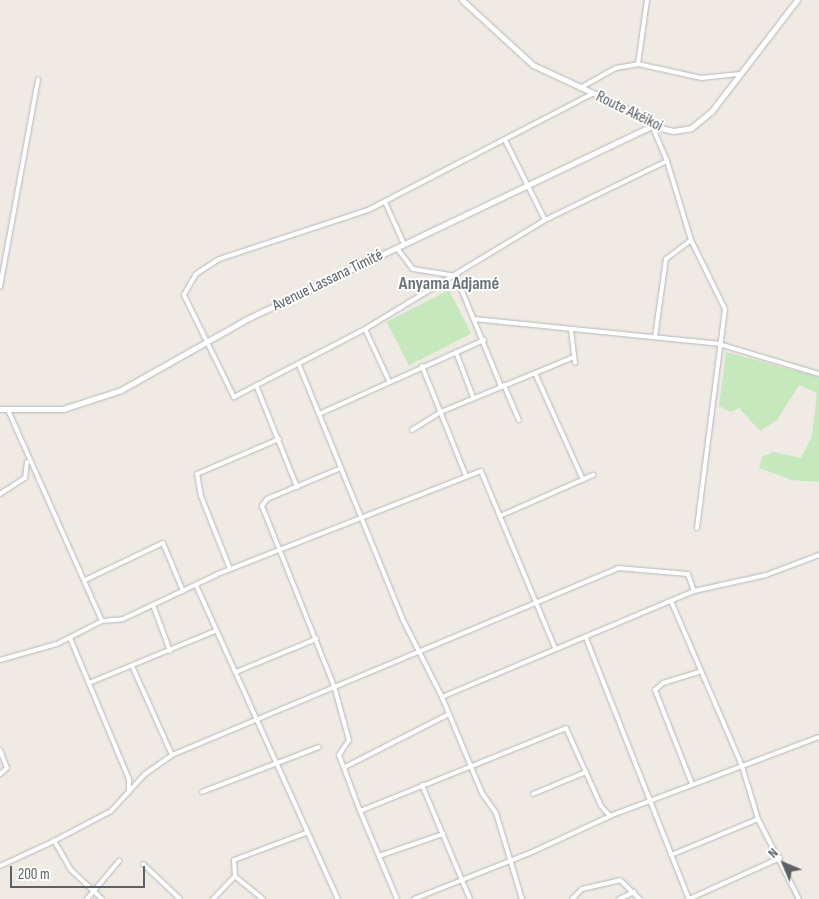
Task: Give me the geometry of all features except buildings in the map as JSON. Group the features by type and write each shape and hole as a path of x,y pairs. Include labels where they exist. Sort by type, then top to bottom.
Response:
{"street":[{"name":"Route Akéikoi","path":"462,0 523,58 592,94 632,111 652,126 673,131 698,124 797,0"},
{"path":"638,64 646,0"},
{"path":"580,88 616,68 638,64 702,78 738,74"},
{"path":"0,287 38,79"},
{"path":"592,94 385,202 219,259 196,274 183,291 234,397 299,365 365,329 456,276 544,220 667,161"},
{"path":"652,126 667,161 691,240 725,309 719,344 697,528"},
{"name":"Avenue Lassana Timité","path":"0,409 51,411 89,403 136,383 206,340 527,184 652,126"},
{"path":"506,140 544,220"},
{"path":"385,202 404,244"},
{"path":"655,337 666,259 691,240"},
{"path":"396,248 413,269 456,276"},
{"path":"456,276 502,385 519,420"},
{"path":"474,319 719,344 819,374"},
{"path":"365,329 389,381"},
{"path":"571,330 575,363"},
{"path":"319,414 422,366 484,340"},
{"path":"456,352 473,397"},
{"path":"412,430 443,411 473,397 574,357"},
{"path":"299,365 359,517 416,650 442,697 470,764 496,813 522,899"},
{"path":"422,366 443,411 466,476"},
{"path":"535,373 583,480"},
{"path":"256,385 297,487"},
{"path":"8,410 26,457 85,580 102,621"},
{"path":"230,569 201,496 197,474 278,439"},
{"path":"0,494 28,475 26,457"},
{"path":"341,468 267,499 262,506 334,686 349,740 339,755 397,899"},
{"path":"0,660 70,638 102,621 116,621 230,569 359,517 481,471 555,648"},
{"path":"500,516 593,475"},
{"path":"85,580 163,543 183,591"},
{"path":"442,697 694,591 766,575 819,555"},
{"path":"0,866 106,814 151,769 172,755 416,650 618,568 680,571 688,574 694,591"},
{"path":"196,585 215,632 236,672 254,721 338,899"},
{"path":"671,601 698,672 742,766 758,819 780,858 799,899"},
{"path":"153,605 170,651"},
{"path":"89,682 133,668 215,632"},
{"path":"70,638 129,779 129,792"},
{"path":"586,638 689,899 780,858"},
{"path":"236,672 316,639"},
{"path":"133,668 172,755"},
{"path":"692,784 655,690 663,683 698,672"},
{"path":"345,767 449,714"},
{"path":"360,811 470,764 566,728 586,772 610,816"},
{"path":"414,899 610,816 651,803 692,784 819,737"},
{"path":"202,792 319,747"},
{"path":"0,750 7,768 0,774"},
{"path":"533,794 586,772"},
{"path":"422,785 470,899"},
{"path":"671,855 758,819"},
{"path":"263,899 235,876 234,860 306,833"},
{"path":"379,856 443,834"},
{"path":"54,841 72,870 102,899"},
{"path":"87,899 119,861"},
{"path":"144,864 180,899"},
{"path":"213,899 235,876"},
{"path":"572,899 582,889 620,880 640,899"},
{"path":"619,899 634,892"}],"green space":[{"path":"449,290 471,334 409,365 387,322"},
{"path":"726,352 819,377 819,482 792,480 759,468 762,457 773,452 801,458 812,436 817,393 799,385 777,420 760,431 739,408 731,412 719,406"}],"district":[{"name":"Anyama Adjamé","path":"449,284"}]}
